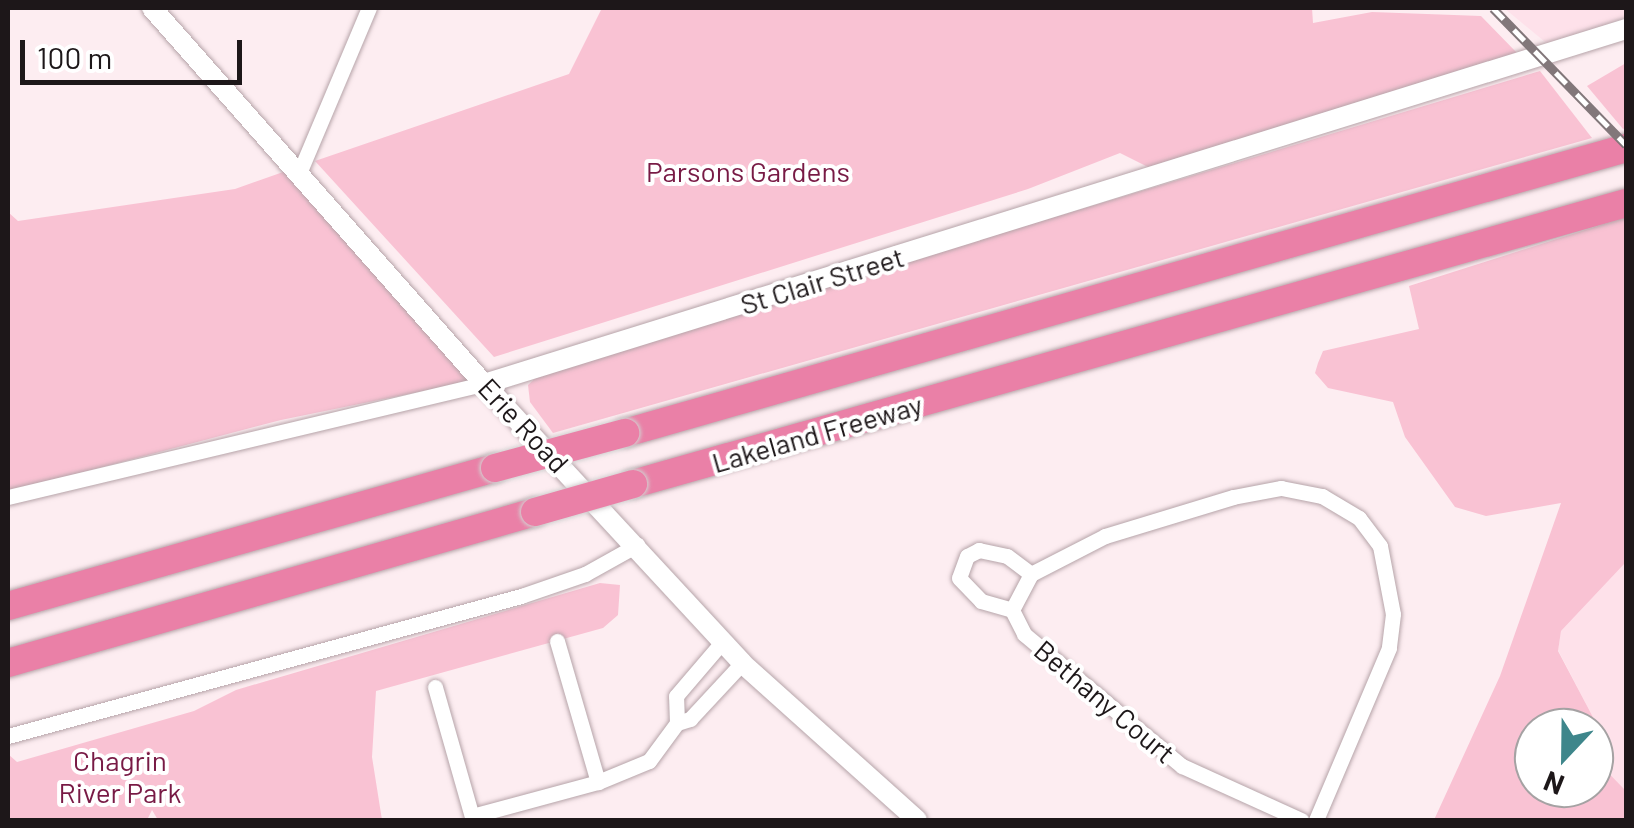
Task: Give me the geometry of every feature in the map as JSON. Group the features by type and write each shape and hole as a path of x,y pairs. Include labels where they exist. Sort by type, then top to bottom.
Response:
{"highway":[{"name":"Lakeland Freeway","path":"8,606 1626,148"},
{"name":"Lakeland Freeway","path":"8,662 1626,203"}],"street":[{"name":"Erie Road","path":"152,8 300,170 484,384 637,545 742,663 918,820"},
{"path":"300,170 368,8"},
{"name":"St Clair Street","path":"8,497 484,384 1626,28"},
{"path":"1012,610 1031,574 1106,536 1281,488 1322,496 1359,518 1380,546 1394,614 1388,648 1316,820"},
{"path":"8,736 521,596 585,574 637,545"},
{"name":"Bethany Court","path":"1031,574 991,551 967,556 960,568 968,592 1012,610 1024,634 1182,766 1302,820"},
{"path":"557,641 598,782"},
{"path":"677,723 676,696 723,641"},
{"path":"435,687 472,818 598,782 649,761 677,723 690,719 742,663"}],"shaded area":[{"path":"1504,8 1626,8 1626,17 1550,46"},
{"path":"1626,562 1626,791 1614,779 1614,708 1588,708 1558,650 1561,631"}],"green space":[{"name":"Parsons Gardens","path":"602,8 1312,8 1313,23 1372,12 1481,16 1518,54 1148,167 1120,153 1028,189 494,357 315,161 569,74"},
{"path":"1626,63 1626,128 1623,129 1587,86"},
{"path":"1540,71 1592,138 553,433 530,402 528,385 543,371"},
{"path":"286,171 472,381 281,420 8,492 8,212 18,221 235,189"},
{"path":"1626,217 1626,562 1561,631 1558,651 1588,708 1514,708 1514,808 1614,808 1614,779 1626,791 1626,820 1434,820 1500,676 1561,503 1486,516 1455,507 1405,437 1393,402 1328,388 1315,373 1323,351 1419,329 1409,286"},
{"name":"Chagrin River Park","path":"600,583 620,585 618,615 603,628 376,691 372,757 382,820 158,820 152,810 147,820 8,820 8,754 17,762 194,711 236,690"}],"railway":[{"path":"1493,8 1626,145"}]}
